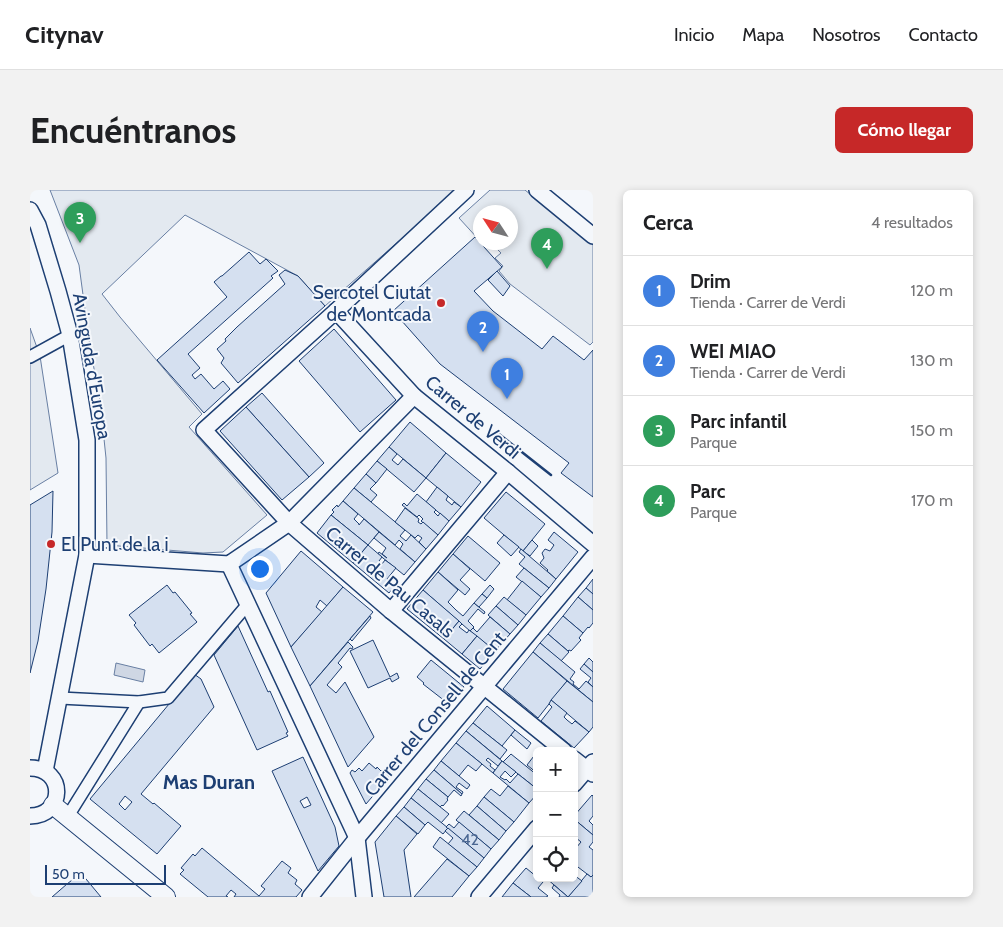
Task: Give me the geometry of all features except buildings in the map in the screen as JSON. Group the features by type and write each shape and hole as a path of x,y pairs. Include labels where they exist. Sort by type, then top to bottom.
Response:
{"street":[{"path":"336,311 466,190"},
{"path":"536,190 593,236"},
{"name":"Avinguda d'Europa","path":"30,210 38,225 70,335 87,440 87,555 45,771"},
{"name":"Carrer de Verdi","path":"336,311 414,396 593,544"},
{"name":"Carrer de Pau Casals","path":"336,311 204,430 289,523 391,611 559,747"},
{"path":"30,357 70,335"},
{"path":"87,555 229,564 289,523 414,396"},
{"path":"391,611 508,472"},
{"name":"Carrer del Consell de Cent","path":"310,897 357,838 593,557"},
{"path":"229,564 357,838 364,897"},
{"path":"60,698 139,702 168,698 248,604"},
{"path":"68,816 139,702"},
{"path":"578,761 591,768 578,780"},
{"path":"30,768 38,768 51,776 57,791 53,805 46,812 37,816 30,816"},
{"path":"53,805 166,897"},
{"path":"479,897 533,833"}],"shaded area":[{"path":"50,190 457,190 325,306 298,276 185,215 102,294 202,414 189,427 267,515 223,552 203,553 107,545 106,458 100,401 90,347 79,265"},
{"path":"490,190 525,190 593,245 593,342 590,345 510,284 499,271 503,266 495,258 501,253 498,250 518,250 518,205 473,205"},
{"path":"473,205 473,233 459,218"},
{"path":"30,328 40,356 58,473 30,490"},
{"path":"116,663 145,670 143,682 114,675"}],"wall":[{"path":"499,434 551,475"}],"place":[{"name":"Parc infantil","path":"80,243"},
{"name":"Parc","path":"547,269"},
{"name":"Sercotel Ciutat de Montcada","path":"441,303"},
{"name":"WEI MIAO","path":"483,352"},
{"name":"Drim","path":"507,399"},
{"name":"El Punt de la i","path":"51,544"}],"district":[{"name":"Mas Duran","path":"209,782"}]}
